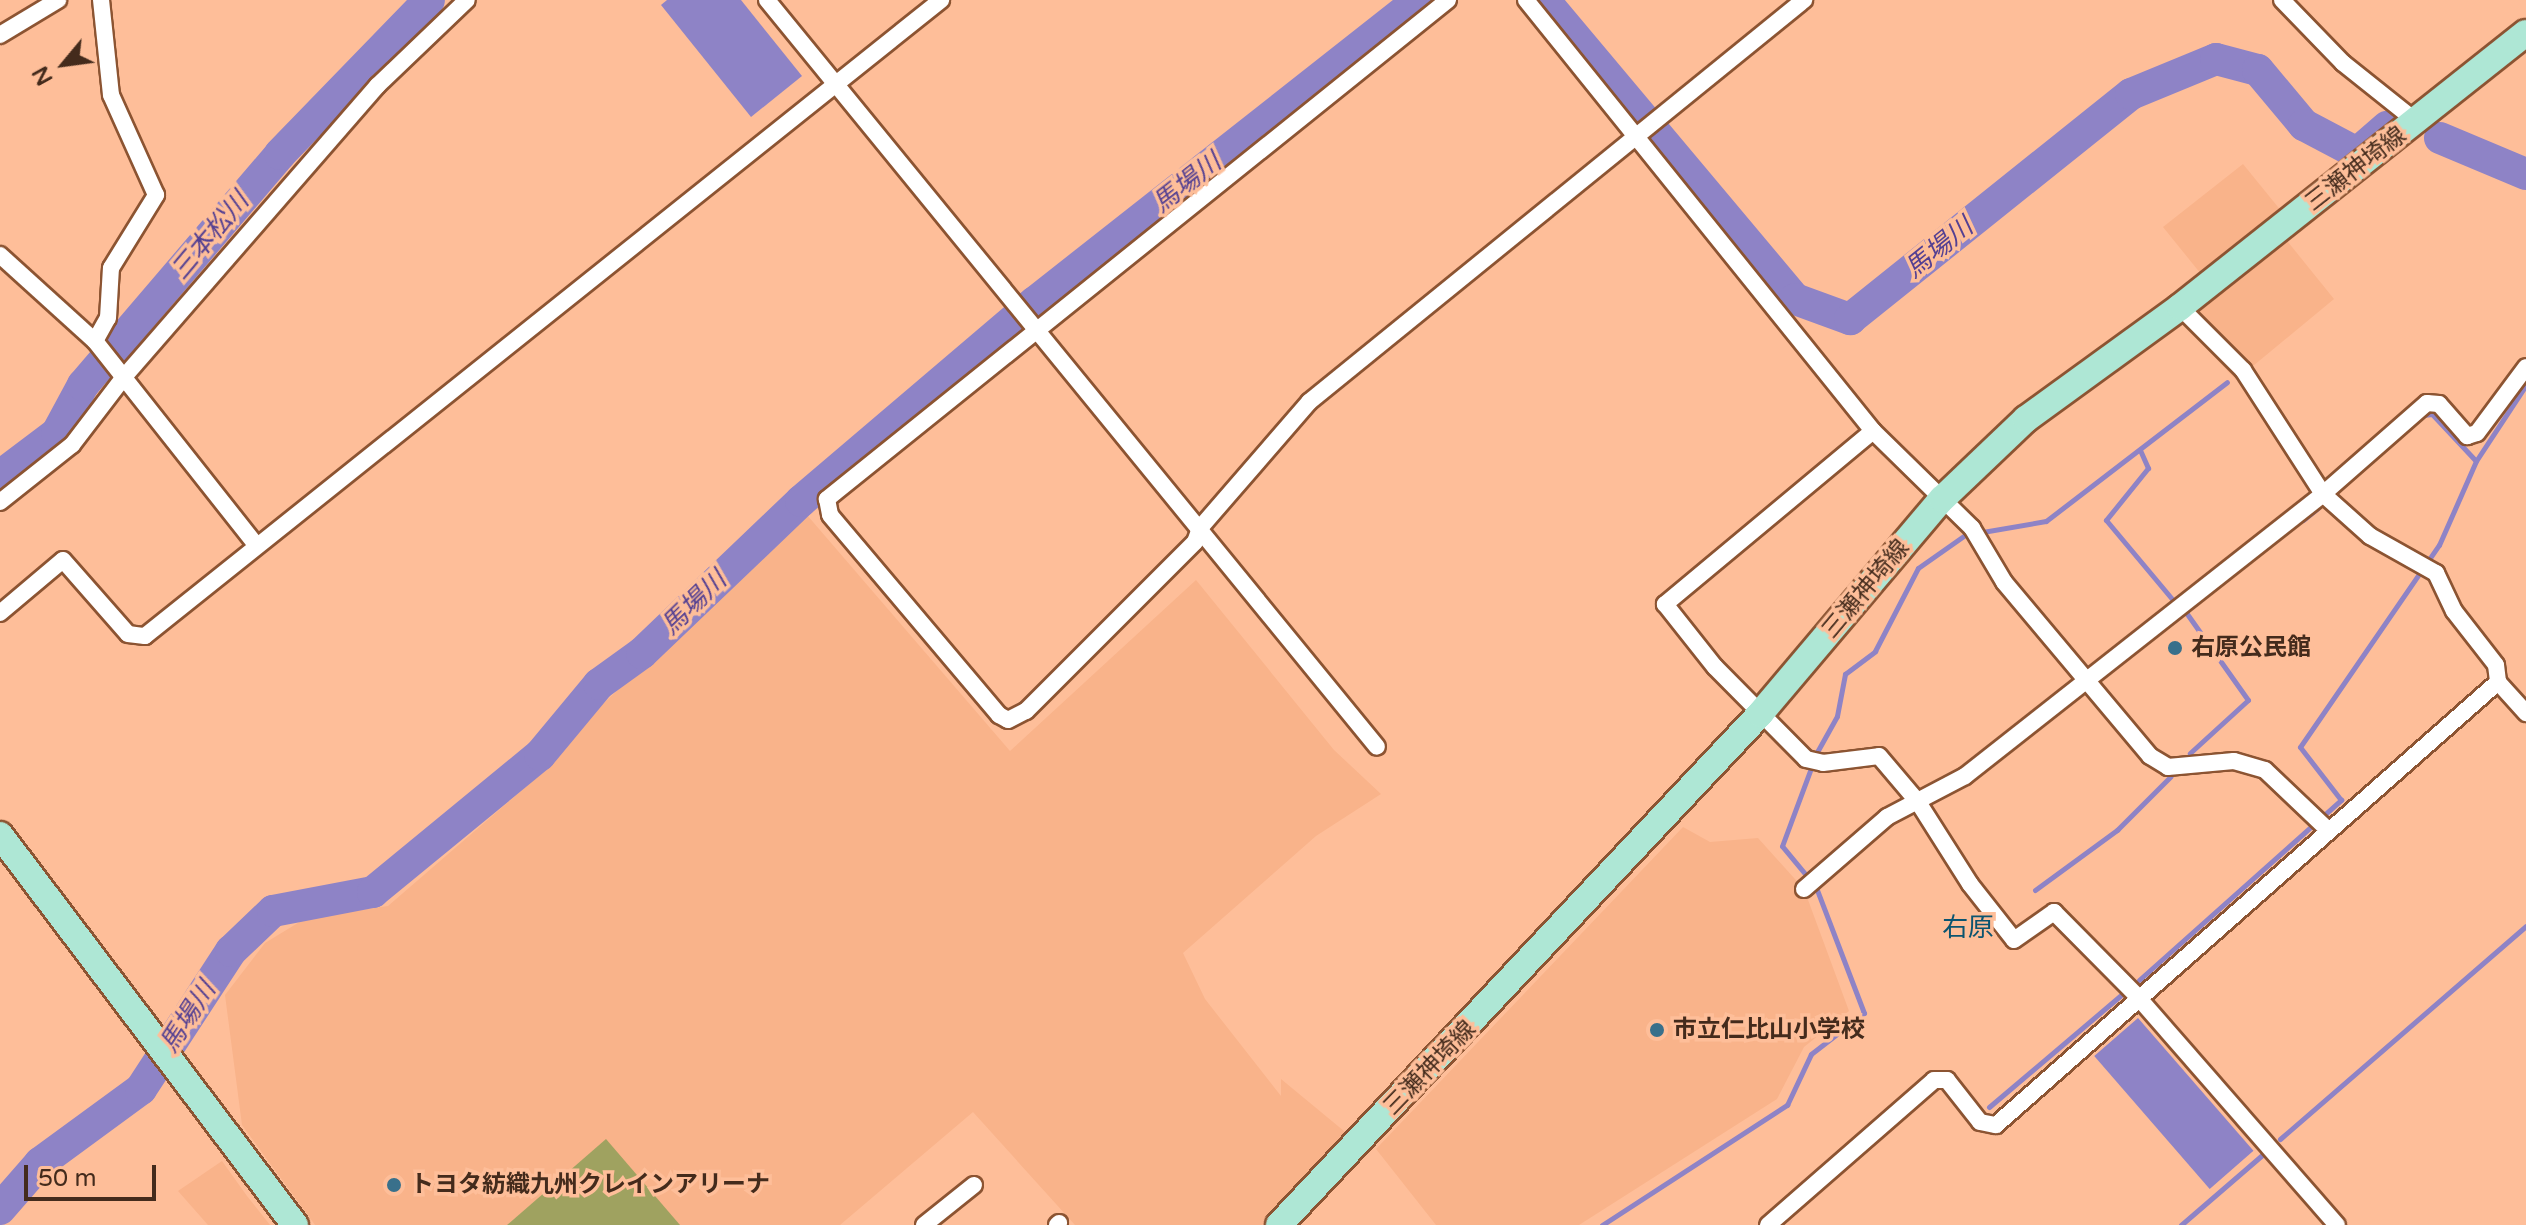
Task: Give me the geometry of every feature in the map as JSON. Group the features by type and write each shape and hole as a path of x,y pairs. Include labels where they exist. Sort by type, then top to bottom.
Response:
{"main road":[{"name":"三瀬神埼線","path":"1279,1225 1760,714 1942,499 2026,419 2180,307 2526,33"},
{"path":"0,835 295,1225"}],"street":[{"path":"0,35 58,0"},
{"path":"95,341 108,318 111,268 156,195 111,95 101,0"},
{"path":"0,502 72,445 124,377 377,86 467,0"},
{"path":"767,0 1377,747"},
{"path":"0,613 63,560 128,634 145,636 834,82 941,0"},
{"path":"1448,0 1035,327 827,499 830,515 1008,720 1038,700 1195,542 1200,528 1309,402 1804,0"},
{"path":"1526,0 1873,431 1972,528 2004,582 2150,756 2168,767 2234,761 2265,770 2327,829"},
{"path":"2282,0 2343,63 2417,122"},
{"path":"0,255 95,341 257,546"},
{"path":"2180,307 2243,370 2323,494 2370,536 2425,564 2454,611 2496,665 2498,682 2526,713"},
{"path":"1804,889 1887,817 1965,776 2323,494 2427,403 2439,404 2467,436 2477,433 2526,367"},
{"path":"1873,431 1665,604 1760,714 1806,759 1823,763 1879,756 1918,802 1970,884 2014,940 2054,912 2137,996 2337,1225"},
{"path":"1768,1225 1934,1080 1947,1080 1980,1122 1996,1125 2137,996 2498,682"},
{"path":"924,1225 974,1185"}],"shaded area":[{"path":"667,0 741,0 802,76 751,117 661,5"},
{"path":"2243,164 2282,212 2271,221 2334,299 2236,380 2165,304 2201,274 2163,227"},
{"path":"807,515 1010,751 1196,580 1334,750 1381,794 1316,836 1183,953 1205,999 1281,1096 1281,1079 1350,1136 1262,1225 1075,1225 973,1112 840,1225 315,1225 242,1125 225,995 265,943 306,918 388,906 543,772 593,713"},
{"name":"市立仁比山小学校","path":"1683,827 1710,842 1758,838 1804,889 1849,1011 1804,1047 1777,1099 1579,1225 1436,1225 1376,1149"},
{"path":"2138,1018 2253,1151 2210,1189 2094,1056"},
{"path":"222,1161 270,1225 208,1225 178,1191"}],"green space":[{"path":"606,1139 680,1225 507,1225"}],"waterway":[{"name":"三本松川","path":"0,476 57,433 83,385 280,154 429,0"},
{"name":"馬場川","path":"0,1209 40,1163 141,1089 231,951 273,911 373,892 540,755 599,684 642,653 801,501 1035,302 1419,0"},
{"name":"馬場川","path":"1544,0 1795,299 1850,319 2131,94 2216,59 2258,70 2304,125 2357,153 2387,127"},
{"name":"馬場川","path":"2440,138 2526,174"},
{"path":"1602,1225 1787,1105 1811,1054 1864,1013 1816,887 1782,846 1817,752 1837,716 1845,674 1875,651 1918,568 1965,535 2046,521 2227,382"},
{"path":"2139,980 2341,800 2300,747 2439,545 2476,461 2526,385"},
{"path":"2423,415 2432,414 2475,460"},
{"path":"2140,450 2148,468 2106,520 2172,599"},
{"path":"2303,520 2318,508"},
{"path":"2185,611 2248,700 2190,753"},
{"path":"2035,890 2117,830 2171,776"},
{"path":"2280,1139 2526,926"},
{"path":"1989,1107 2120,996"},
{"path":"2181,1225 2261,1156"}],"place":[{"name":"右原公民館","path":"2175,648"},
{"name":"市立仁比山小学校","path":"1657,1030"},
{"name":"トヨタ紡織九州クレインアリーナ","path":"394,1185"}],"district":[{"name":"右原","path":"1968,928"}]}
